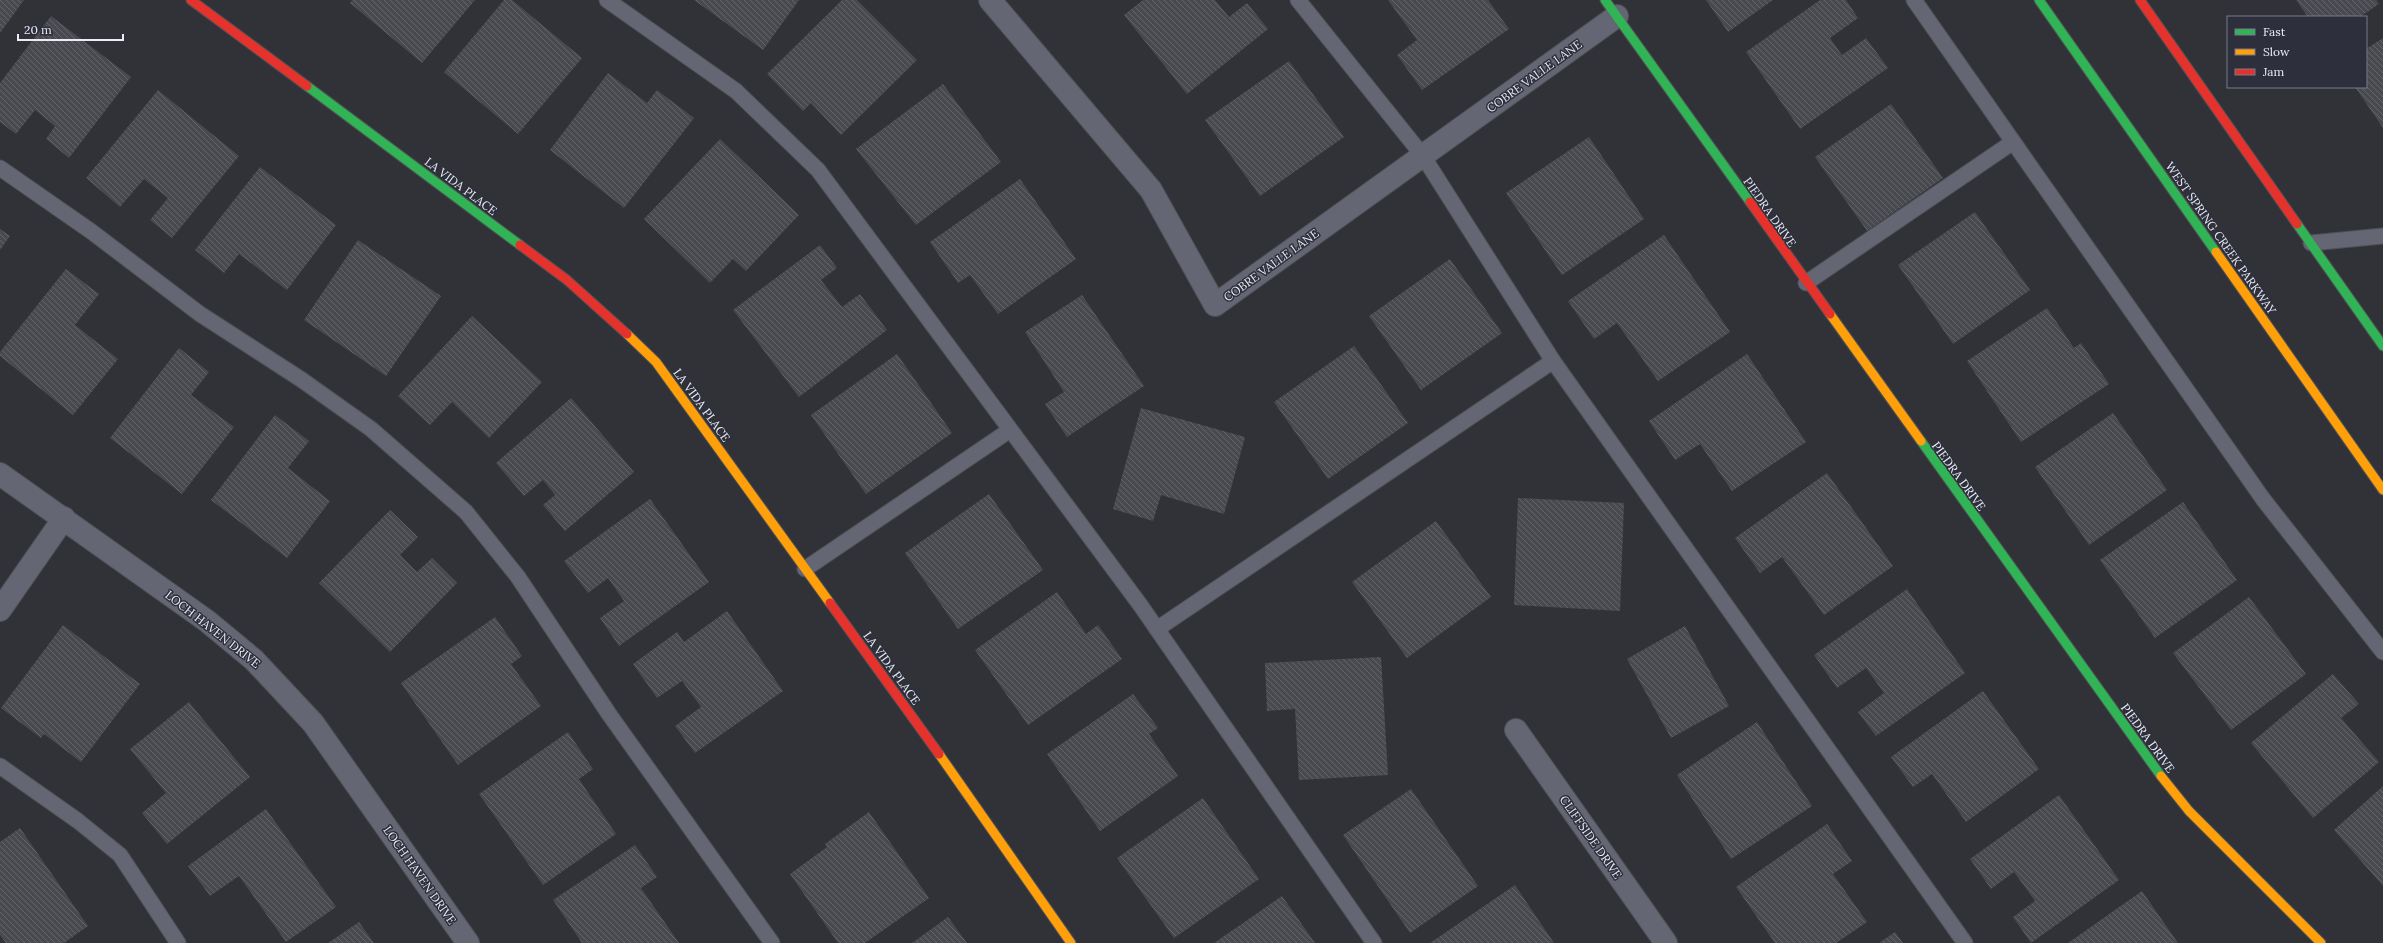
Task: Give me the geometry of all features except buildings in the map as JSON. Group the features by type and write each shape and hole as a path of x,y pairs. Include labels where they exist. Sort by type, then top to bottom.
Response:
{"street":[{"name":"LA VIDA PLACE","path":"191,0 568,280 613,320 656,362 947,765 1071,943"},
{"name":"COBRE VALLE LANE","path":"990,0 1151,190 1215,306 1423,156 1611,8"},
{"name":"WEST SPRING CREEK PARKWAY","path":"2039,0 2383,490"},
{"path":"2140,0 2383,346"},
{"name":"PIEDRA DRIVE","path":"1611,8 1806,284 2160,775 2189,811 2321,943"},
{"name":"LOCH HAVEN DRIVE","path":"0,474 207,621 254,660 313,723 468,943"},
{"path":"0,610 64,518"},
{"name":"CLIFFSIDE DRIVE","path":"1516,730 1666,943"}],"lane":[{"path":"607,0 736,91 818,170 1157,629 1374,943"},
{"path":"1298,0 1423,156 1554,361 1965,943"},
{"path":"1914,0 2263,499 2383,652"},
{"path":"1806,284 2013,142"},
{"path":"0,168 92,232 200,314 302,380 371,429 466,512 518,577 613,721 772,943"},
{"path":"2311,243 2383,236"},
{"path":"1157,629 1554,361"},
{"path":"805,569 1010,430"},
{"path":"0,766 78,821 120,855 178,943"}],"traffic: fast":[{"path":"1605,0 1750,202"},
{"path":"2039,0 2216,252"},
{"path":"307,86 520,245"},
{"path":"2297,224 2383,346"},
{"path":"1921,441 2161,776"}],"traffic: slow":[{"path":"2216,252 2383,490"},
{"path":"1830,314 1921,441"},
{"path":"627,334 656,362 830,603"},
{"path":"939,754 1071,943"},
{"path":"2161,776 2189,811 2321,943"}],"traffic: jam":[{"path":"191,0 307,86"},
{"path":"2140,0 2297,224"},
{"path":"1750,202 1830,314"},
{"path":"520,245 567,280 627,334"},
{"path":"830,603 939,754"}]}
